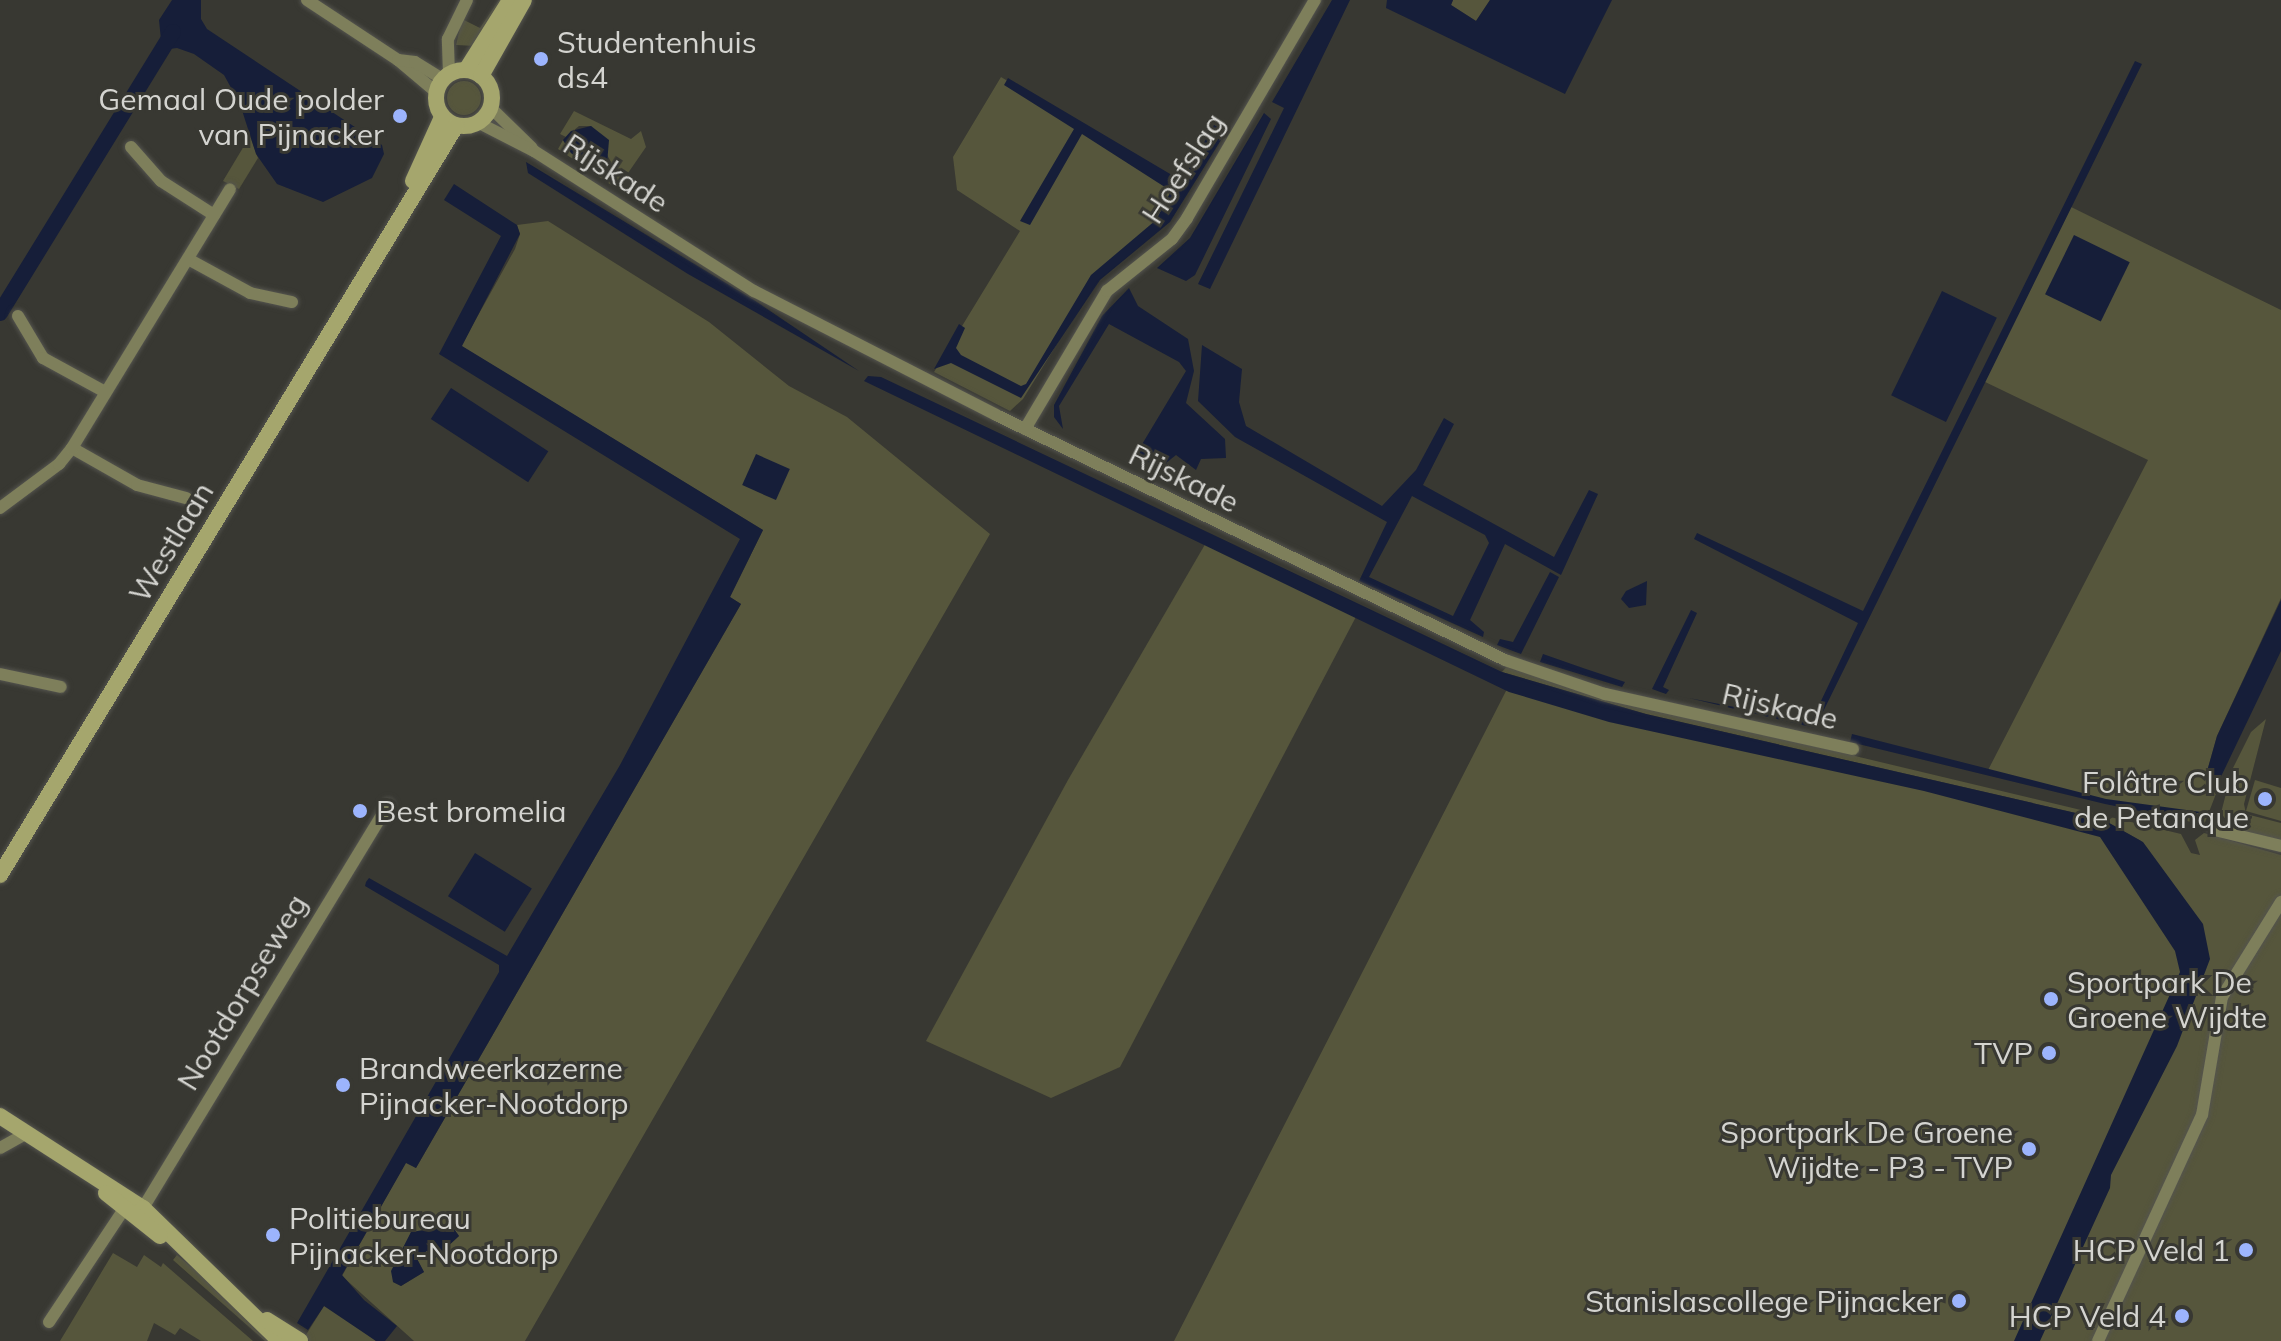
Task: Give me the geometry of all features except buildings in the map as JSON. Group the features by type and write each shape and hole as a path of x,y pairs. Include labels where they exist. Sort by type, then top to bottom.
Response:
{"main road":[{"path":"455,78 490,88 491,108 479,123 449,122 455,78 510,0"},
{"path":"455,78 524,0"},
{"name":"Westlaan","path":"0,875 389,238 449,122"},
{"path":"0,1116 81,1171 143,1208 259,1315 280,1341"},
{"path":"81,1171 124,1209 207,1268"},
{"path":"259,1315 300,1341"}],"street":[{"path":"307,0 398,60 415,62 455,78"},
{"path":"455,78 448,39 467,0"},
{"name":"Hoefslag","path":"1025,429 1107,291 1172,239 1187,218 1315,0"},
{"name":"Rijskade","path":"491,108 534,151"},
{"name":"Rijskade","path":"479,123 534,151 754,291 1025,429 1554,680 1853,749"},
{"path":"131,147 161,181 214,215"},
{"path":"0,508 59,464 72,448 230,189"},
{"path":"188,259 250,293 292,302"},
{"path":"18,316 43,358 105,392"},
{"path":"72,448 137,485 186,498"},
{"path":"0,674 61,687"},
{"name":"Nootdorpseweg","path":"143,1208 388,805"},
{"path":"2215,830 2281,846"},
{"path":"2098,1341 2202,1115 2222,997 2281,902"},
{"path":"0,1148 25,1134"},
{"path":"49,1322 124,1209 143,1208"}],"green space":[{"path":"499,0 504,0 475,46 456,45 462,19 480,28"},
{"path":"1453,0 1490,0 1476,21 1451,5"},
{"path":"1001,77 1183,187 1163,225 1097,279 1023,399 1010,411 934,372 1020,231 957,190 953,157"},
{"path":"464,81 476,86 481,98 476,110 464,115 452,110 447,98 452,86"},
{"path":"574,111 631,139 641,131 646,147 617,189 558,149 563,140 571,153 606,175 611,162 591,126 579,126 566,137 560,134"},
{"path":"250,136 258,158 239,189 223,181"},
{"path":"2067,205 2281,310 2281,598 2217,736 2206,775 2219,786 2204,825 1986,774 2148,460 1981,380"},
{"path":"548,221 709,322 789,386 847,417 990,534 525,1341 414,1341 342,1276 406,1162 416,1168 741,604 730,597 763,530 461,346 515,249 520,234 517,225","holes":["452,1226 459,1236 435,1258 427,1251 416,1257 424,1272 401,1286 393,1282 411,1232"]},
{"path":"1207,541 1359,611 1120,1067 1051,1098 926,1041 1068,780"},
{"path":"1508,665 1596,694 2181,834 2191,853 2200,855 2195,840 2204,833 2281,855 2281,1341 1174,1341 1507,689 2090,830 2100,837 2141,841 2102,819 1646,714 1502,672"},
{"path":"2266,719 2244,804 2246,814 2281,823 2281,840 2232,828 2221,813 2232,770 2251,732"},
{"name":"Folâtre Club de Petanque","path":"2255,780 2281,788 2281,821 2246,811"},
{"path":"113,1253 137,1267 144,1255 161,1267 163,1263 253,1341 201,1341 180,1328 175,1335 154,1323 147,1341 60,1341"},
{"path":"177,1255 229,1298 273,1341 265,1341 173,1260"},
{"path":"324,1306 333,1308 376,1341 309,1341 304,1338"}],"water":[{"path":"172,0 201,0 201,19 207,29 382,145 384,154 372,178 323,202 277,184 256,154 240,104 224,75 194,54 177,48 162,50 159,20"},
{"path":"1332,0 1350,0 1210,289 1198,284 1284,108 1272,102"},
{"path":"1387,0 1453,0 1451,5 1476,21 1490,0 1612,0 1565,94 1386,8"},
{"path":"2135,61 2142,64 1815,728 1689,698 1811,722 1858,623 1694,539 1697,533 1863,611"},
{"path":"1008,78 1182,181 1214,125 1226,132 1170,222 1100,280 1021,398 951,363 934,369 959,324 965,328 956,348 961,355 1021,386 1026,384 1091,275 1156,220 1171,191 1082,134 1030,225 1020,221 1074,129 1004,85"},
{"path":"1264,113 1271,119 1195,275 1186,281 1157,268 1190,238"},
{"path":"591,126 609,140 606,176 571,153 563,140 571,131"},
{"path":"526,162 754,300 859,371 688,274 528,173"},
{"path":"454,184 517,225 520,234 462,346 763,530 730,597 741,604 416,1168 406,1163 342,1275 364,1300 397,1326 385,1341 376,1341 324,1306 308,1330 297,1323 499,972 499,965 365,886 366,882 369,878 507,956 620,765 740,539 439,354 501,236 444,200"},
{"path":"2074,235 2130,262 2101,321 2045,294"},
{"path":"1129,288 1138,306 1188,339 1194,371 1186,403 1225,439 1226,458 1201,459 1196,470 1176,455 1166,463 1175,469 1171,473 1135,456 1186,371 1179,362 1109,324 1059,406 1063,429 1054,417 1054,405 1102,316"},
{"path":"1942,291 1997,318 1946,422 1891,395"},
{"path":"1202,345 1242,369 1239,402 1246,426 1382,506 1416,470 1444,418 1454,424 1423,485 1554,557 1589,490 1598,494 1561,575 1505,544 1470,620 1484,632 1483,637 1359,581 1387,522 1235,437 1198,401","holes":["1412,496 1485,535 1489,543 1453,616 1369,577"]},
{"path":"868,376 881,377 1502,672 1646,714 2102,819 2143,842 2203,924 2210,959 2177,1046 2111,1175 2110,1188 2040,1341 2014,1341 2180,972 2175,951 2100,837 1924,791 1609,722 1509,692 864,381"},
{"path":"451,388 548,451 528,482 431,419"},
{"path":"756,454 790,469 776,500 742,485"},
{"path":"1550,572 1559,577 1521,654 1497,645 1500,639 1513,642"},
{"path":"1647,581 1646,605 1629,608 1621,599 1626,591"},
{"path":"2281,600 2281,651 2217,785 2206,775 2217,736"},
{"path":"1691,610 1697,613 1663,687 1669,690 1666,694 1652,689"},
{"path":"1543,654 1625,682 1622,687 1540,662"},
{"path":"1852,734 2106,799 2201,812 2180,819 2105,804 1850,742"},
{"path":"475,853 532,889 505,932 448,896"},
{"path":"452,1226 459,1236 435,1258 427,1251 416,1257 424,1272 401,1286 393,1282 391,1271 411,1232"}],"waterway":[{"path":"0,313 173,32"}],"place":[{"name":"Studentenhuis ds4","path":"541,59"},
{"name":"Gemaal Oude polder van Pijnacker","path":"400,116"},
{"name":"Folâtre Club de Petanque","path":"2265,799"},
{"name":"Best bromelia","path":"360,811"},
{"name":"Sportpark De Groene Wijdte","path":"2051,999"},
{"name":"TVP","path":"2049,1053"},
{"name":"Brandweerkazerne Pijnacker-Nootdorp","path":"343,1085"},
{"name":"Sportpark De Groene Wijdte - P3 - TVP","path":"2029,1149"},
{"name":"Politiebureau Pijnacker-Nootdorp","path":"273,1235"},
{"name":"HCP Veld 1","path":"2246,1250"},
{"name":"Stanislascollege Pijnacker","path":"1959,1301"},
{"name":"HCP Veld 4","path":"2182,1316"}]}
